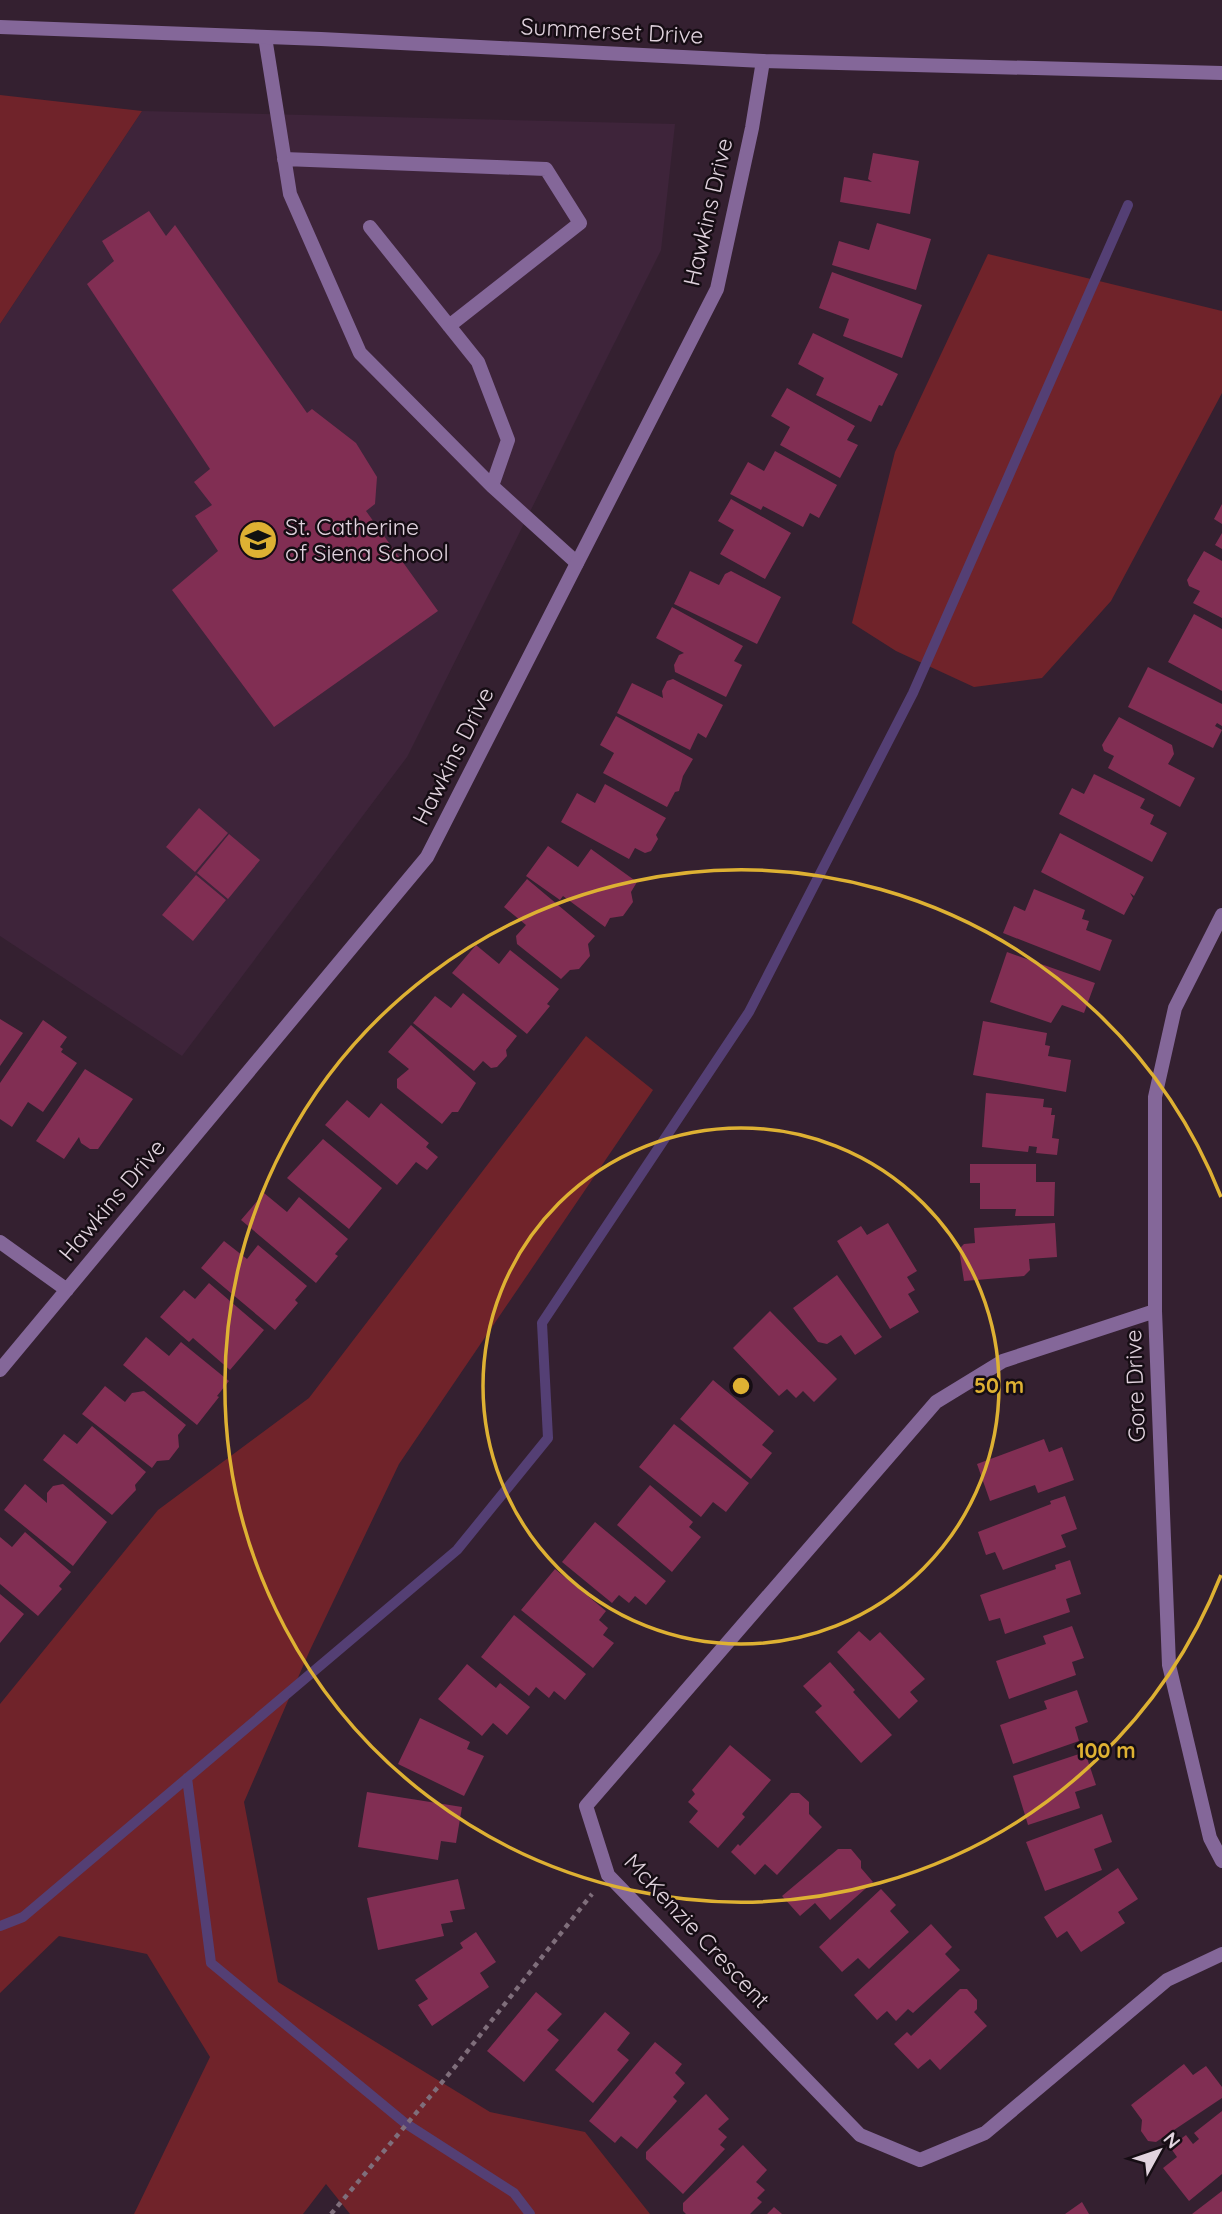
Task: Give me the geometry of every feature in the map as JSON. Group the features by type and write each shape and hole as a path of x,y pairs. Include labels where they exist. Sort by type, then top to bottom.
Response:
{"street":[{"name":"Summerset Drive","path":"0,27 763,61 1222,73"},
{"path":"265,37 290,194 360,353 492,486 578,563"},
{"name":"Hawkins Drive","path":"0,1370 427,857 717,289 752,128 763,61"},
{"path":"284,159 546,169 580,223 449,326"},
{"path":"370,227 478,362 508,440 492,486"},
{"name":"Gore Drive","path":"1222,915 1175,1008 1155,1097 1155,1311 1170,1665 1210,1838 1222,1861"},
{"path":"0,1242 67,1290"},
{"name":"McKenzie Crescent","path":"1155,1311 1003,1361 936,1402 586,1806 608,1875 860,2135 920,2160 985,2133 1167,1980 1222,1954"}],"path":[{"path":"331,2214 454,2068 608,1875"}],"shaded area":[{"path":"0,95 142,111 0,324"},
{"name":"St. Catherine of Siena School","path":"142,111 675,124 661,250 407,757 182,1056 0,936 0,324"},
{"path":"988,254 1222,311 1222,393 1111,601 1042,678 974,687 896,651 852,623 895,452"},
{"path":"586,1036 653,1090 399,1464 310,1650 244,1802 278,1982 490,2112 585,2132 650,2214 350,2214 326,2184 303,2214 134,2214 210,2057 147,1954 59,1936 0,1993 0,1704 158,1510 309,1398"}],"building":[{"path":"873,153 919,161 910,214 840,202 844,177 872,182 868,179"},
{"path":"149,211 166,236 175,225 307,413 312,409 356,443 377,477 375,504 366,511 438,611 274,727 172,590 218,551 195,516 212,505 194,482 210,469 87,284 114,261 102,241"},
{"path":"877,223 931,239 916,290 832,265 839,241 869,250"},
{"path":"832,272 922,305 902,358 843,336 849,319 819,308"},
{"path":"813,333 898,374 871,422 816,395 824,378 798,364"},
{"path":"787,388 855,426 847,440 858,445 840,478 780,445 790,427 771,416"},
{"path":"775,451 837,485 819,518 810,513 803,527 763,506 761,510 730,494 748,462 764,471"},
{"path":"731,499 791,533 765,579 720,554 734,530 718,521"},
{"path":"1222,504 1222,524 1214,519"},
{"path":"1222,533 1222,549 1215,545"},
{"path":"1204,551 1222,561 1222,618 1193,603 1200,591 1189,586 1187,580"},
{"path":"690,571 719,585 725,574 731,571 781,597 757,644 674,604"},
{"path":"672,607 743,646 734,661 742,665 726,697 675,672 674,665 679,655 684,653 656,638"},
{"path":"1194,614 1222,629 1222,691 1168,662"},
{"path":"1148,667 1222,704 1222,726 1217,723 1215,726 1222,730 1213,748 1128,707"},
{"path":"673,679 723,705 706,738 698,733 690,750 617,713 632,683 663,698 662,691 667,681"},
{"path":"616,716 693,759 683,776 679,791 675,792 667,807 603,773 614,753 600,745"},
{"path":"1119,717 1172,745 1174,754 1168,764 1195,778 1180,807 1108,768 1114,756 1104,751 1102,745"},
{"path":"1094,774 1145,799 1140,808 1154,815 1150,824 1167,833 1152,862 1059,814 1072,788 1084,794"},
{"path":"605,784 666,818 651,851 645,853 635,848 629,859 561,822 577,793 595,803"},
{"path":"199,808 228,833 195,872 166,847"},
{"path":"1060,833 1144,877 1134,896 1130,893 1133,898 1124,915 1041,872"},
{"path":"229,834 260,860 228,899 197,873"},
{"path":"548,846 578,867 591,849 637,882 631,892 633,902 623,916 610,918 605,927 563,896 560,900 526,876"},
{"path":"196,875 226,900 193,941 162,915"},
{"path":"527,879 595,936 588,944 590,956 579,969 570,970 561,979 517,944 516,936 526,925 504,907"},
{"path":"1034,889 1085,910 1082,919 1089,921 1086,930 1112,940 1100,971 1003,933 1014,906 1025,911"},
{"path":"476,945 499,964 510,950 559,989 547,1004 550,1006 527,1034 452,973"},
{"path":"1007,952 1095,983 1084,1013 1062,1005 1051,1023 990,1002"},
{"path":"463,993 517,1036 506,1050 507,1056 497,1067 491,1068 483,1061 474,1071 413,1023 435,996 451,1008"},
{"path":"0,1019 23,1033 0,1066"},
{"path":"43,1020 67,1037 60,1047 63,1049 61,1052 77,1063 43,1112 28,1102 12,1127 0,1119 0,1083"},
{"path":"983,1021 1047,1033 1045,1045 1050,1046 1048,1056 1071,1060 1066,1092 973,1075"},
{"path":"411,1025 476,1083 458,1112 452,1112 442,1124 397,1088 397,1079 409,1069 388,1052"},
{"path":"85,1069 133,1099 98,1149 90,1149 81,1143 79,1137 64,1159 36,1141"},
{"path":"986,1093 1044,1099 1043,1107 1052,1108 1051,1115 1055,1115 1052,1138 1059,1139 1057,1155 1036,1153 1037,1147 1029,1146 1028,1152 982,1147"},
{"path":"347,1100 369,1118 381,1103 429,1143 426,1147 438,1157 427,1170 416,1162 397,1185 325,1125"},
{"path":"323,1139 382,1188 349,1229 287,1178"},
{"path":"970,1164 1036,1164 1036,1182 1055,1182 1054,1216 1015,1216 1016,1209 980,1209 980,1183 970,1183"},
{"path":"264,1193 287,1212 299,1197 348,1239 316,1283 241,1220"},
{"path":"888,1223 917,1271 907,1277 915,1290 908,1294 919,1312 890,1329 837,1241 861,1226 867,1235"},
{"path":"1055,1223 1057,1257 1029,1259 1030,1270 1024,1276 964,1281 959,1249 964,1244 975,1243 974,1228"},
{"path":"224,1241 247,1259 258,1245 307,1286 295,1300 298,1303 275,1330 201,1268"},
{"path":"837,1275 882,1337 855,1355 841,1335 827,1344 818,1342 793,1308"},
{"path":"209,1283 264,1330 230,1370 193,1338 189,1342 160,1317 184,1290 195,1299"},
{"path":"770,1311 837,1379 814,1402 803,1391 796,1398 787,1389 779,1396 733,1348"},
{"path":"146,1337 169,1356 181,1342 229,1381 197,1425 123,1365"},
{"path":"713,1380 774,1431 762,1445 772,1453 751,1479 680,1419"},
{"path":"105,1386 125,1402 132,1393 144,1391 186,1425 178,1435 179,1447 169,1460 157,1461 152,1468 82,1414"},
{"path":"674,1424 749,1483 726,1512 713,1502 701,1517 639,1467"},
{"path":"92,1426 146,1472 135,1485 136,1490 112,1515 43,1460 64,1434 77,1444"},
{"path":"1044,1439 1049,1452 1062,1447 1074,1480 1038,1493 1035,1485 990,1501 977,1464"},
{"path":"25,1484 47,1503 47,1493 53,1486 63,1484 107,1522 73,1566 4,1510"},
{"path":"650,1485 693,1522 689,1527 701,1537 672,1572 617,1525"},
{"path":"1065,1496 1077,1529 1061,1535 1066,1547 1003,1570 995,1552 986,1555 978,1532"},
{"path":"595,1522 666,1581 646,1605 635,1596 629,1603 619,1595 612,1603 562,1562"},
{"path":"25,1532 71,1572 59,1586 62,1589 38,1616 0,1584 0,1537 12,1547"},
{"path":"1070,1560 1081,1594 1066,1599 1070,1612 1005,1634 1000,1618 989,1621 980,1595 1056,1569 1055,1565"},
{"path":"555,1569 606,1611 599,1620 608,1628 603,1635 614,1643 593,1668 521,1610"},
{"path":"0,1594 24,1614 0,1643"},
{"path":"514,1615 586,1674 565,1700 554,1691 549,1698 536,1687 529,1696 481,1657"},
{"path":"1072,1626 1084,1658 1072,1662 1076,1675 1009,1699 996,1661 1046,1644 1043,1636"},
{"path":"859,1631 870,1641 880,1632 925,1679 910,1692 918,1701 899,1719 837,1652"},
{"path":"830,1662 892,1735 861,1763 815,1712 822,1706 803,1686"},
{"path":"467,1664 496,1688 500,1683 530,1707 507,1735 493,1723 482,1736 438,1699"},
{"path":"1077,1690 1088,1722 1075,1727 1079,1741 1013,1764 1000,1725 1047,1709 1044,1701"},
{"path":"420,1718 470,1742 467,1749 484,1756 464,1796 398,1764"},
{"path":"730,1745 771,1780 742,1814 745,1817 718,1848 689,1822 698,1811 688,1802 695,1794 692,1790"},
{"path":"1085,1752 1096,1785 1075,1792 1080,1808 1028,1825 1013,1776"},
{"path":"367,1792 462,1807 456,1843 441,1841 438,1860 358,1847"},
{"path":"791,1793 799,1793 809,1802 809,1814 822,1827 777,1875 765,1864 755,1875 731,1852"},
{"path":"1102,1814 1112,1842 1094,1849 1102,1870 1045,1891 1026,1842"},
{"path":"838,1849 851,1849 861,1861 861,1868 873,1882 830,1920 815,1903 800,1916 782,1896"},
{"path":"1118,1868 1138,1899 1118,1912 1125,1923 1081,1952 1067,1931 1057,1938 1044,1917"},
{"path":"458,1879 465,1909 450,1911 453,1922 441,1924 444,1936 378,1950 367,1898"},
{"path":"881,1889 896,1905 890,1911 909,1932 869,1969 858,1958 842,1972 819,1947"},
{"path":"931,1924 952,1947 945,1954 960,1970 913,2013 908,2009 896,2021 887,2011 877,2020 854,1995"},
{"path":"476,1932 496,1962 480,1973 489,1987 432,2026 418,2005 428,1999 415,1980 463,1948 460,1943"},
{"path":"960,1989 967,1989 977,2000 977,2009 974,2012 987,2026 940,2070 930,2059 918,2069 894,2044 907,2032 911,2036"},
{"path":"536,1992 562,2014 547,2030 559,2040 524,2082 487,2051"},
{"path":"605,2012 630,2033 617,2050 629,2060 593,2103 555,2070"},
{"path":"655,2042 682,2064 675,2073 685,2083 673,2097 677,2101 637,2149 621,2136 615,2143 589,2121"},
{"path":"1184,2064 1193,2075 1206,2066 1222,2087 1222,2098 1156,2142 1148,2141 1141,2131 1142,2120 1131,2105"},
{"path":"706,2094 729,2119 718,2129 727,2137 720,2145 725,2149 683,2194 646,2159 646,2152"},
{"path":"1222,2111 1222,2174 1189,2201 1163,2168 1177,2157 1170,2147 1186,2135 1193,2144 1199,2139 1194,2133"},
{"path":"743,2145 767,2170 756,2182 765,2190 757,2198 762,2202 750,2214 686,2214 683,2211 683,2203"},
{"path":"1222,2191 1222,2214 1192,2214"},
{"path":"1082,2202 1089,2214 1065,2214"},
{"path":"774,2207 782,2214 767,2214"}],"waterway":[{"path":"0,1926 23,1917 457,1550 548,1438 542,1323 749,1012 913,693 1128,205"},
{"path":"187,1778 211,1963 405,2123 514,2193 530,2214"}],"place":[{"name":"St. Catherine of Siena School","path":"258,540"}]}
